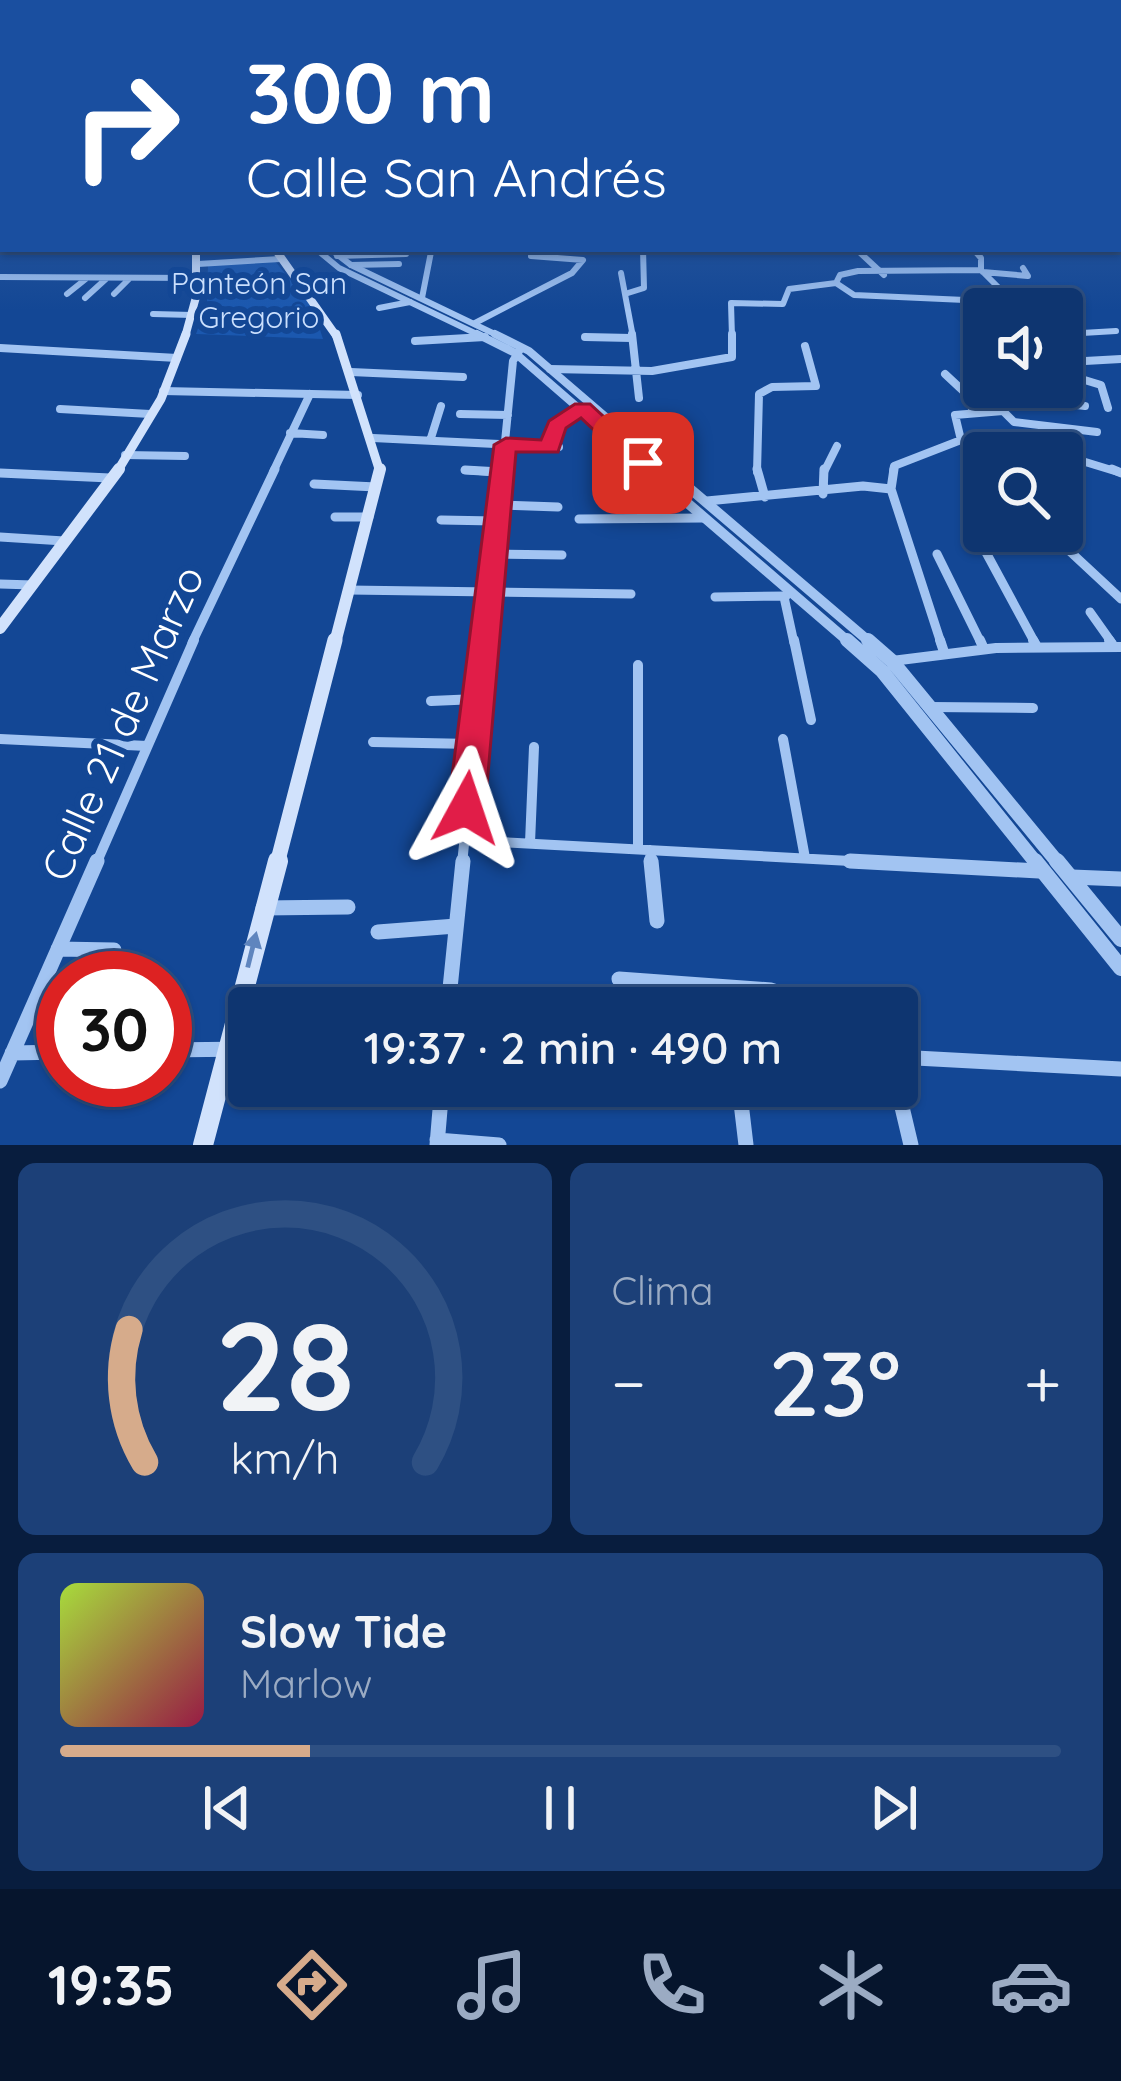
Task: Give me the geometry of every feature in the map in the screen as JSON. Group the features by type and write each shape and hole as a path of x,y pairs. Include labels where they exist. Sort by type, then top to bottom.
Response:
{"main road":[{"path":"0,628 110,478 163,391 192,315 196,252"},
{"path":"243,987 380,462 351,372 324,309 280,252"},
{"path":"203,1145 228,1048"}],"street":[{"path":"198,263 280,252"},
{"path":"320,252 339,268 519,350 787,595 898,687 1121,968"},
{"path":"422,298 431,252"},
{"path":"628,293 644,288 643,252"},
{"path":"859,252 884,274"},
{"path":"976,252 982,271 999,288"},
{"path":"334,253 406,254"},
{"path":"334,253 475,322 550,369 892,661 1121,939"},
{"path":"475,322 572,274 583,260 548,253 530,256"},
{"path":"351,265 400,264"},
{"path":"550,369 639,371 734,356 728,305 783,304 789,289 836,283 852,272 982,271 1028,276 1023,268"},
{"path":"621,273 639,371 638,398"},
{"path":"0,277 198,278"},
{"path":"67,294 87,278"},
{"path":"85,298 107,278"},
{"path":"114,293 130,278"},
{"path":"836,283 854,295 963,300"},
{"path":"379,308 410,302"},
{"path":"153,314 192,315"},
{"path":"1083,333 1117,331"},
{"path":"415,341 485,337"},
{"path":"585,337 631,338"},
{"path":"765,497 757,472 759,394 772,387 816,386 805,346"},
{"path":"1,348 177,358"},
{"path":"450,987 491,554 519,350"},
{"path":"1083,361 1121,359"},
{"path":"351,372 463,377"},
{"path":"946,374 974,401 971,414"},
{"path":"1083,380 1101,385 1108,408"},
{"path":"163,391 358,395"},
{"name":"Calle 21 de Marzo","path":"0,1081 147,746 310,394"},
{"path":"430,441 441,406"},
{"path":"373,438 554,447 556,425 582,408"},
{"path":"60,409 150,414"},
{"path":"961,440 955,415 1003,411"},
{"path":"1003,411 1013,422 1096,432"},
{"path":"460,413 508,415"},
{"path":"290,434 323,435"},
{"path":"944,652 891,489 894,466 902,459 961,440 990,436 1035,448 1074,451 1121,473"},
{"path":"823,494 824,466 837,446"},
{"path":"125,455 185,456"},
{"path":"465,470 500,472"},
{"path":"0,473 110,478"},
{"path":"314,484 376,488"},
{"path":"707,501 823,494 863,486 891,489"},
{"path":"497,506 558,508"},
{"path":"334,517 369,517"},
{"path":"579,519 703,518"},
{"path":"441,520 495,520"},
{"path":"0,536 64,542"},
{"path":"986,552 1037,647"},
{"path":"1071,552 1121,599"},
{"path":"491,554 562,555"},
{"path":"938,554 984,649"},
{"path":"0,584 33,585"},
{"path":"349,590 631,594"},
{"path":"715,597 787,595"},
{"path":"787,595 812,720"},
{"path":"1090,612 1118,647"},
{"path":"892,661 984,649 1118,647"},
{"path":"638,665 644,849 657,921"},
{"path":"431,701 477,699"},
{"path":"931,707 1033,708"},
{"path":"0,739 147,746"},
{"path":"783,739 806,858"},
{"path":"373,742 472,744"},
{"path":"530,843 534,747"},
{"path":"464,840 1043,872"},
{"path":"1069,877 1121,878"},
{"path":"262,908 348,907"},
{"path":"378,932 456,926"},
{"path":"58,950 114,950"},
{"path":"619,979 741,987"},
{"path":"192,1049 228,1048"},
{"path":"12,1053 36,1053"},
{"path":"918,1058 1121,1069"},
{"path":"440,1107 437,1142 499,1145"},
{"path":"741,1107 746,1145"},
{"path":"902,1107 910,1145"}],"green space":[{"name":"Panteón San Gregorio","path":"275,261 313,308 323,339 196,334 207,303 208,264"}],"route":[{"path":"466,808 506,445 550,447 556,425 582,408 643,463"}]}
